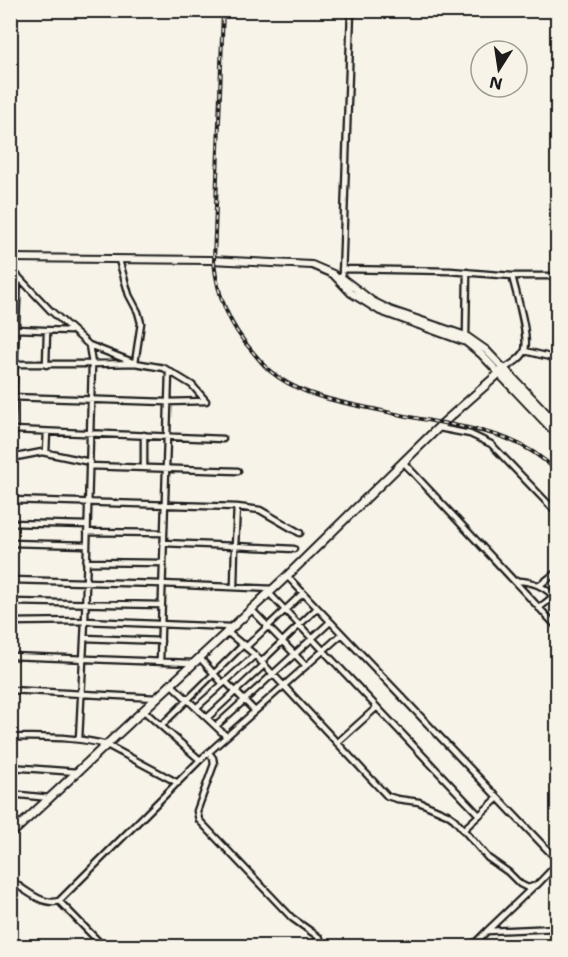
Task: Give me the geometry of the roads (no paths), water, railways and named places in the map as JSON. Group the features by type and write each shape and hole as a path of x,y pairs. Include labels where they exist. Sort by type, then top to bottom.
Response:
{"main road":[{"path":"502,371 558,426"},
{"path":"10,835 502,371"},
{"path":"502,371 558,435"}],"street":[{"path":"340,278 351,10"},
{"path":"10,258 312,265 340,278 351,292 380,311 466,339 502,371 520,358 525,351 522,318 512,276"},
{"path":"119,260 129,295 141,323 135,363"},
{"path":"10,268 71,331 89,345 135,363"},
{"path":"342,269 558,276"},
{"path":"466,339 467,272"},
{"path":"10,472 16,329 14,318 18,277"},
{"path":"10,291 18,292"},
{"path":"16,329 71,331"},
{"path":"46,365 47,331"},
{"path":"79,739 85,621 92,363 89,345"},
{"path":"525,351 558,359"},
{"path":"12,397 167,402 206,401 192,385 164,368 135,363 15,364"},
{"path":"160,661 169,372"},
{"path":"439,428 470,434 491,444 558,514"},
{"path":"13,430 223,439"},
{"path":"46,453 47,432"},
{"path":"144,435 144,468"},
{"path":"11,458 46,453 89,464 238,471"},
{"path":"404,463 558,628"},
{"path":"10,500 237,507 260,510 300,533"},
{"path":"234,586 237,507"},
{"path":"10,523 87,525"},
{"path":"87,532 163,533"},
{"path":"10,543 87,545"},
{"path":"163,543 294,549"},
{"path":"86,562 163,563"},
{"path":"540,585 558,571"},
{"path":"287,576 558,862 472,946"},
{"path":"10,580 234,586 271,591 322,651 479,815"},
{"path":"514,581 540,585 556,598 539,608"},
{"path":"161,726 214,673 303,593"},
{"path":"10,602 161,605"},
{"path":"207,718 317,608"},
{"path":"251,609 306,666"},
{"path":"10,622 161,623 229,629 387,796 419,802 444,812 454,819 492,862 505,869 520,884 528,888 533,887"},
{"path":"216,726 330,622"},
{"path":"10,880 39,899 59,901 200,760 342,634"},
{"path":"84,638 161,641"},
{"path":"196,708 255,655"},
{"path":"10,656 83,657 192,663"},
{"path":"199,657 255,711"},
{"path":"171,684 226,736"},
{"path":"10,690 157,698"},
{"path":"337,743 376,708"},
{"path":"144,711 200,760"},
{"path":"10,737 79,739 107,745 178,783"},
{"path":"209,753 214,764 200,801 197,814 199,820 292,918 320,938"},
{"path":"10,767 77,772"},
{"path":"10,794 50,798"},
{"path":"464,830 498,798"},
{"path":"10,822 23,823"},
{"path":"59,901 103,946"},
{"path":"487,931 558,928"}],"railway":[{"path":"223,10 214,261 225,309 244,341 270,371 299,389 343,403 491,433 518,443 545,460 558,472"}]}
